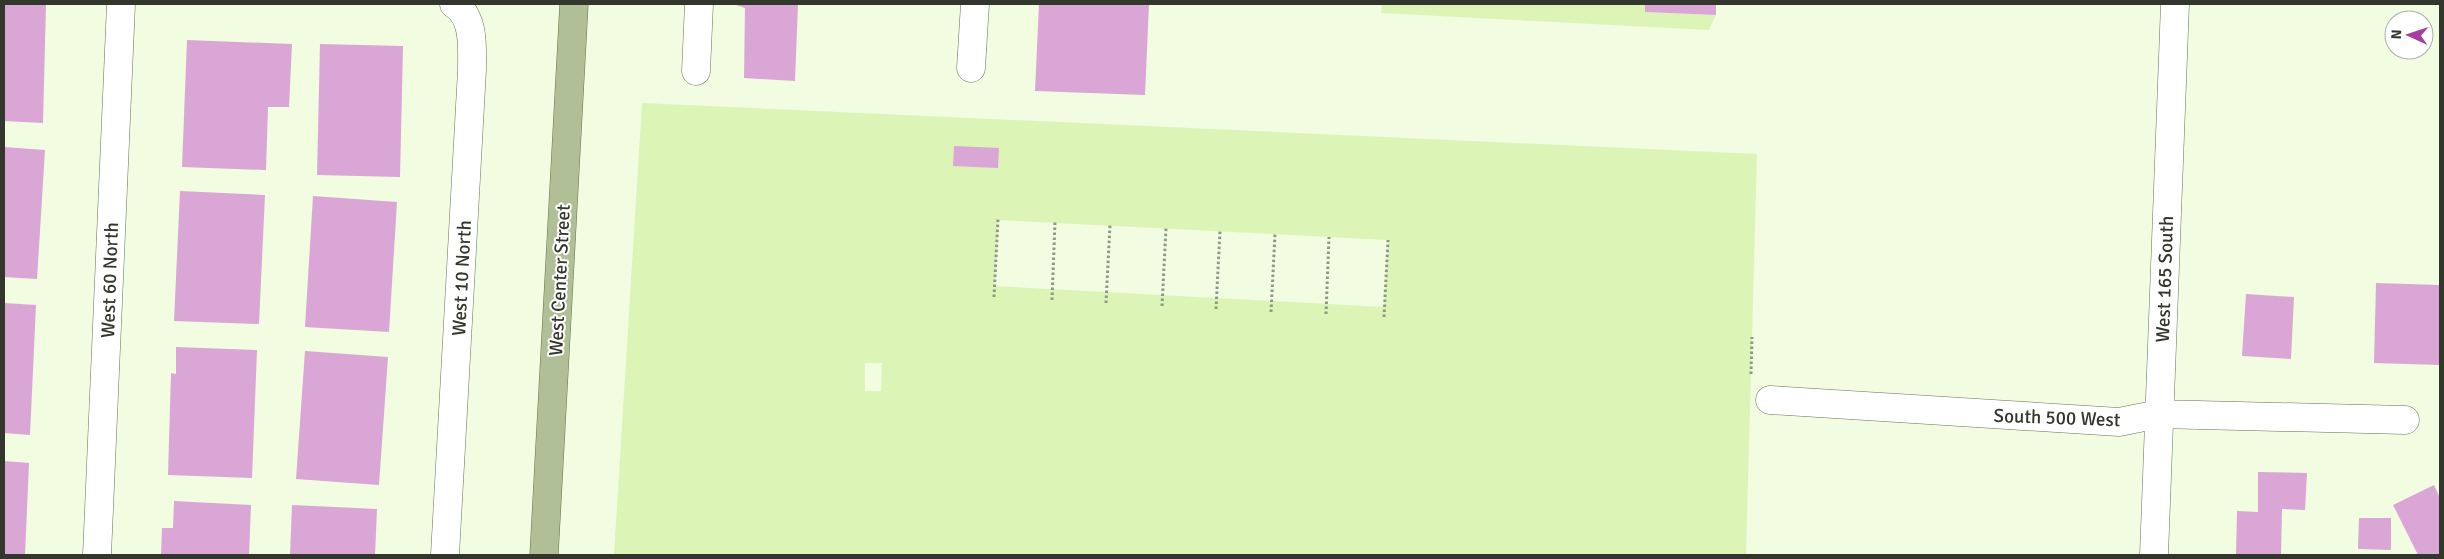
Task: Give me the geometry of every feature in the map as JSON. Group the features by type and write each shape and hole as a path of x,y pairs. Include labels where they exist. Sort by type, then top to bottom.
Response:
{"main road":[{"name":"West Center Street","path":"544,555 574,4"}],"street":[{"name":"West 60 North","path":"97,555 121,4"},
{"path":"696,71 699,4"},
{"path":"971,68 975,4"},
{"name":"West 165 South","path":"2154,555 2175,4"},
{"name":"West 10 North","path":"445,555 472,70 472,43 468,22 455,5"},
{"name":"South 500 West","path":"1770,400 2119,422 2159,414 2405,420"}],"path":[{"path":"994,297 998,219"},
{"path":"1052,300 1055,222"},
{"path":"1106,303 1110,225"},
{"path":"1162,306 1166,228"},
{"path":"1216,309 1220,231"},
{"path":"1271,312 1275,234"},
{"path":"1326,314 1329,237"},
{"path":"1384,318 1388,240"},
{"path":"1751,380 1752,337"}],"green space":[{"path":"1382,4 1645,4 1645,12 1716,15 1709,30 1381,13"},
{"path":"642,103 1757,154 1746,555 614,555","holes":["998,220 1388,240 1384,307 995,286","865,363 882,363 881,391 865,391"]}],"building":[{"path":"4,4 46,4 43,123 4,121"},
{"path":"733,4 798,4 795,81 744,78 745,8"},
{"path":"1039,4 1149,4 1145,95 1035,91"},
{"path":"1645,4 1716,4 1716,15 1645,12"},
{"path":"187,40 292,44 289,107 268,107 266,170 182,167"},
{"path":"320,44 403,46 400,177 317,175"},
{"path":"954,146 999,148 998,168 953,166"},
{"path":"4,147 45,150 37,279 4,277"},
{"path":"180,191 265,195 259,324 174,321"},
{"path":"313,196 397,202 389,332 305,327"},
{"path":"2376,283 2440,285 2440,365 2374,363"},
{"path":"2246,294 2294,297 2291,359 2242,356"},
{"path":"4,303 36,305 30,435 4,433"},
{"path":"176,347 257,350 252,478 168,475 171,373 176,374"},
{"path":"305,351 388,357 379,485 296,479"},
{"path":"4,461 29,463 25,555 4,555"},
{"path":"2258,472 2307,473 2305,510 2282,509 2281,555 2236,555 2237,511 2258,512"},
{"path":"2434,485 2440,498 2440,555 2418,555 2393,505"},
{"path":"174,501 251,505 249,555 161,555 162,528 173,528"},
{"path":"292,505 377,509 375,555 290,555"},
{"path":"2359,518 2391,518 2391,550 2358,549"}]}
